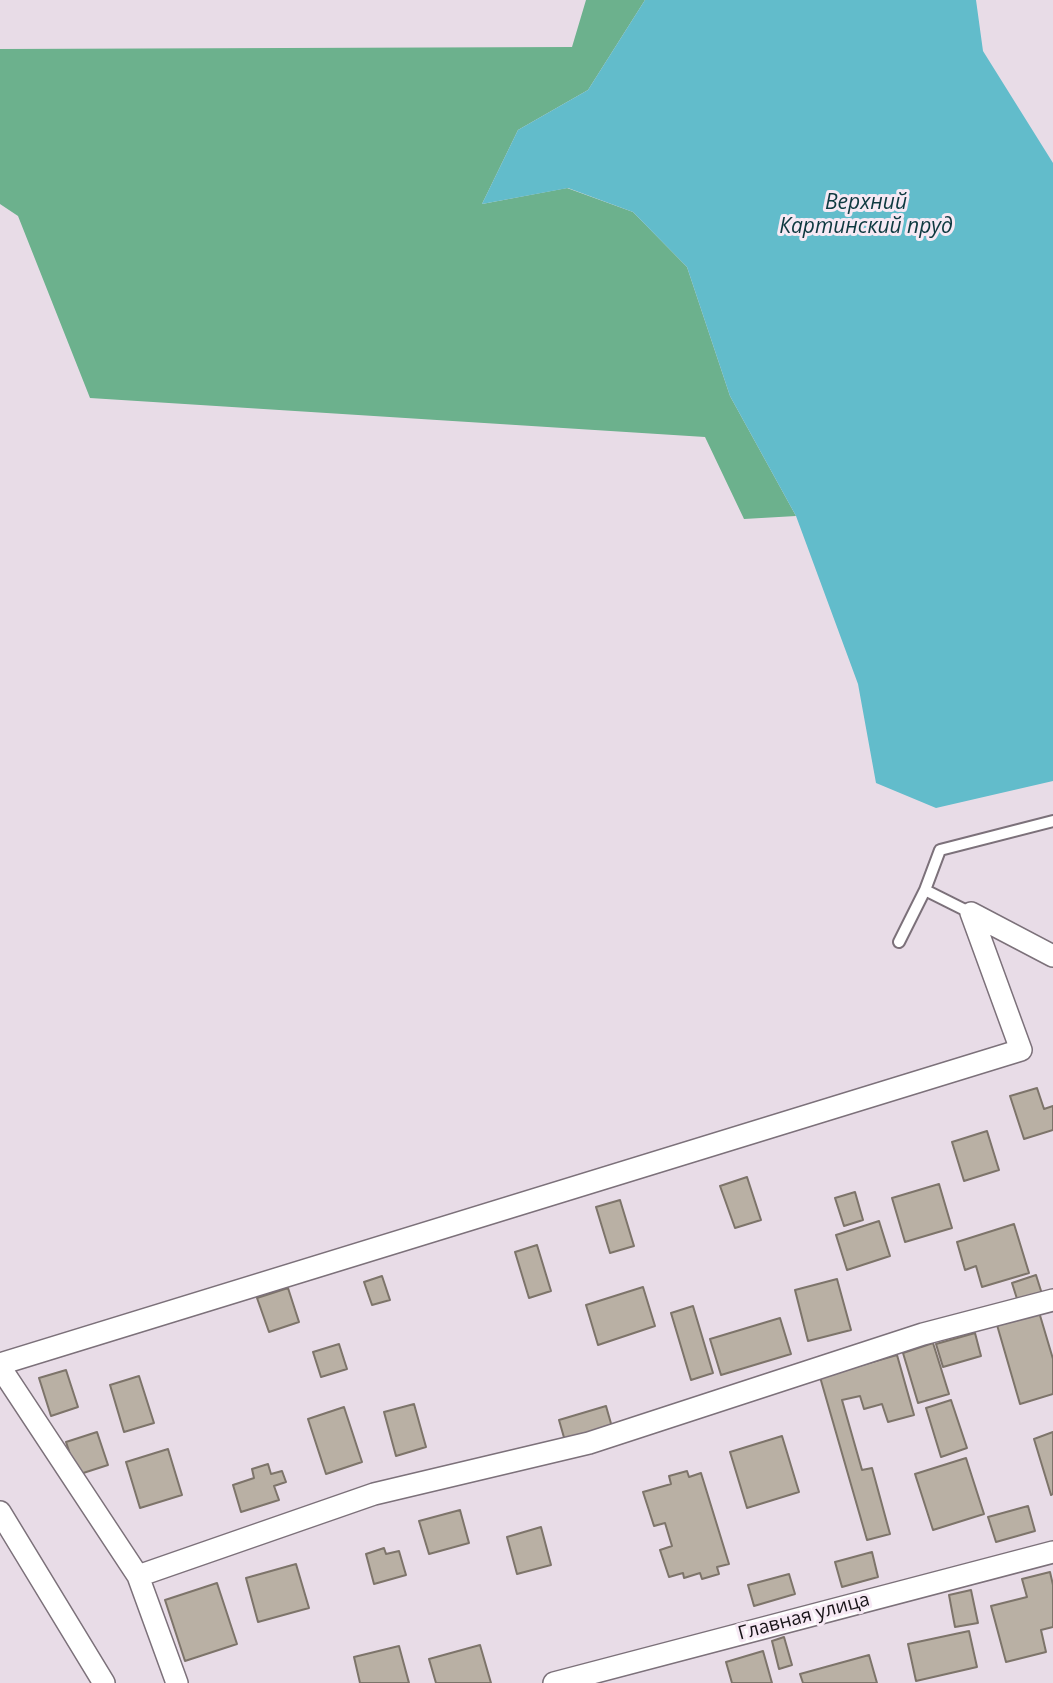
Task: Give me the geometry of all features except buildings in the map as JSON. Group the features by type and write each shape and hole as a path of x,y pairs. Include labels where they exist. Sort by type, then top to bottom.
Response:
{"street":[{"path":"971,913 1053,956"},
{"path":"177,1683 138,1576 0,1365 1021,1050 971,913"},
{"path":"138,1576 374,1494 589,1443 923,1334 1053,1300"},
{"path":"0,1512 104,1683"},
{"name":"Главная улица","path":"554,1683 1053,1552"}],"lane":[{"path":"899,942 925,890 940,850 1053,821"},
{"path":"925,890 971,913"}],"green space":[{"path":"586,0 645,0 588,90 518,130 482,204 567,188 633,212 687,267 730,396 796,516 744,519 705,437 90,398 18,216 0,204 0,49 572,47"}],"water":[{"name":"Верхний Картинский пруд","path":"645,0 976,0 983,51 1053,163 1053,781 936,808 876,783 858,684 796,516 730,396 687,267 633,212 568,188 482,204 518,130 588,90"}]}
